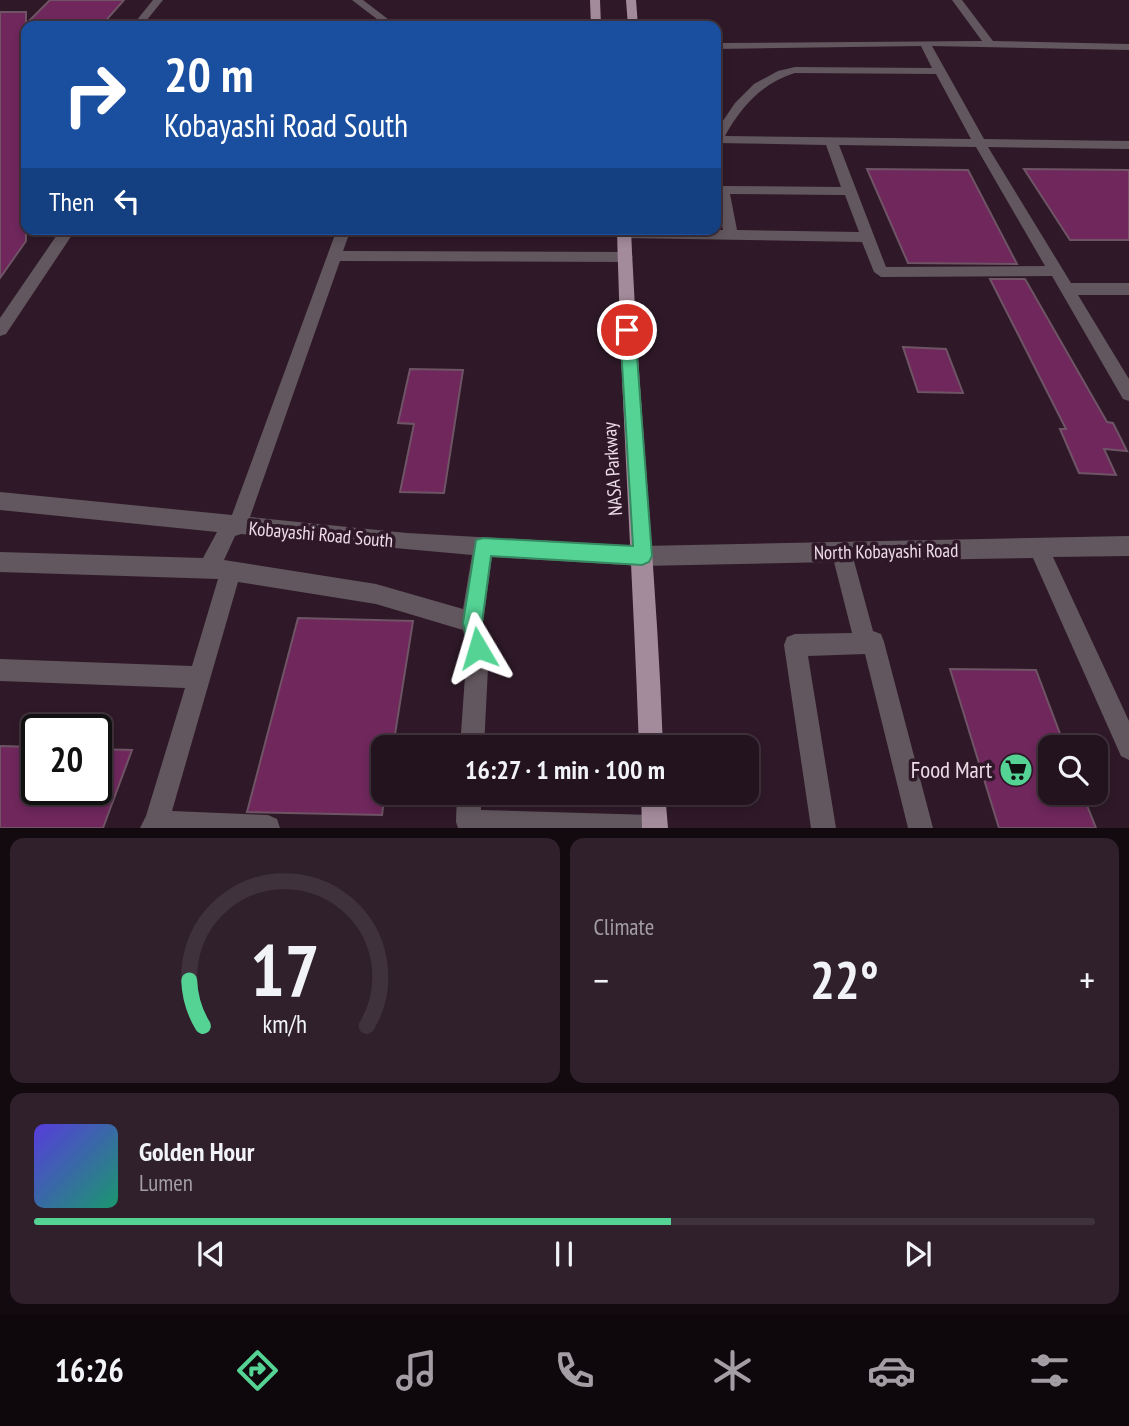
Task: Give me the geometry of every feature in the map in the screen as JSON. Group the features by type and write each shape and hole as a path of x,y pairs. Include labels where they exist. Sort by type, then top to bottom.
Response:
{"main road":[{"path":"595,0 596,21"},
{"path":"631,0 633,21"},
{"name":"NASA Parkway","path":"624,235 628,359 642,556 650,735"},
{"path":"653,805 653,828"}],"street":[{"path":"141,21 158,0"},
{"path":"357,0 385,21"},
{"path":"957,0 990,45"},
{"path":"925,43 1023,219 1069,289 1129,394"},
{"path":"721,46 925,43 1129,47"},
{"path":"721,132 727,119 743,100 778,73 795,70 939,71"},
{"path":"721,140 1129,145"},
{"path":"831,142 881,272 1057,271"},
{"path":"731,234 722,190 850,191"},
{"path":"721,234 868,237"},
{"path":"0,330 65,235"},
{"path":"268,828 154,825 200,677 220,569 233,526 342,235"},
{"path":"335,256 626,257"},
{"path":"1069,289 1129,289"},
{"name":"Kobayashi Road South","path":"0,501 233,526 483,547 642,556"},
{"name":"North Kobayashi Road","path":"642,556 1129,546"},
{"path":"473,735 478,648 472,623 483,547"},
{"path":"1039,548 1128,742"},
{"path":"842,552 866,643"},
{"path":"0,562 220,569 391,597 438,609 472,623"},
{"path":"824,828 795,645 873,642 921,828"},
{"path":"0,670 200,677"},
{"path":"467,805 463,825 653,828"}],"building":[{"path":"50,0 124,0 105,21 29,21"},
{"path":"0,12 26,12 26,21 21,21 21,235 26,235 26,241 0,278"},
{"path":"867,169 968,170 1017,264 908,263"},
{"path":"1024,169 1129,170 1129,240 1070,240"},
{"path":"990,279 1025,279 1107,422 1113,423 1127,451 1104,449 1116,475 1079,473 1060,429 1066,429"},
{"path":"903,347 946,349 963,393 918,392"},
{"path":"410,369 463,370 444,493 400,492 414,424 398,423"},
{"path":"298,618 413,621 395,735 371,735 371,805 383,805 382,815 247,812"},
{"name":"Food Mart","path":"950,669 1036,670 1060,735 1038,735 1038,805 1087,805 1096,828 999,828"},
{"path":"0,746 21,747 21,805 112,805 103,828 0,828"},
{"path":"112,749 132,750 112,804"}],"place":[{"name":"Food Mart","path":"1016,770"}],"route":[{"path":"478,648 472,623 483,547 642,556 627,330"}]}
